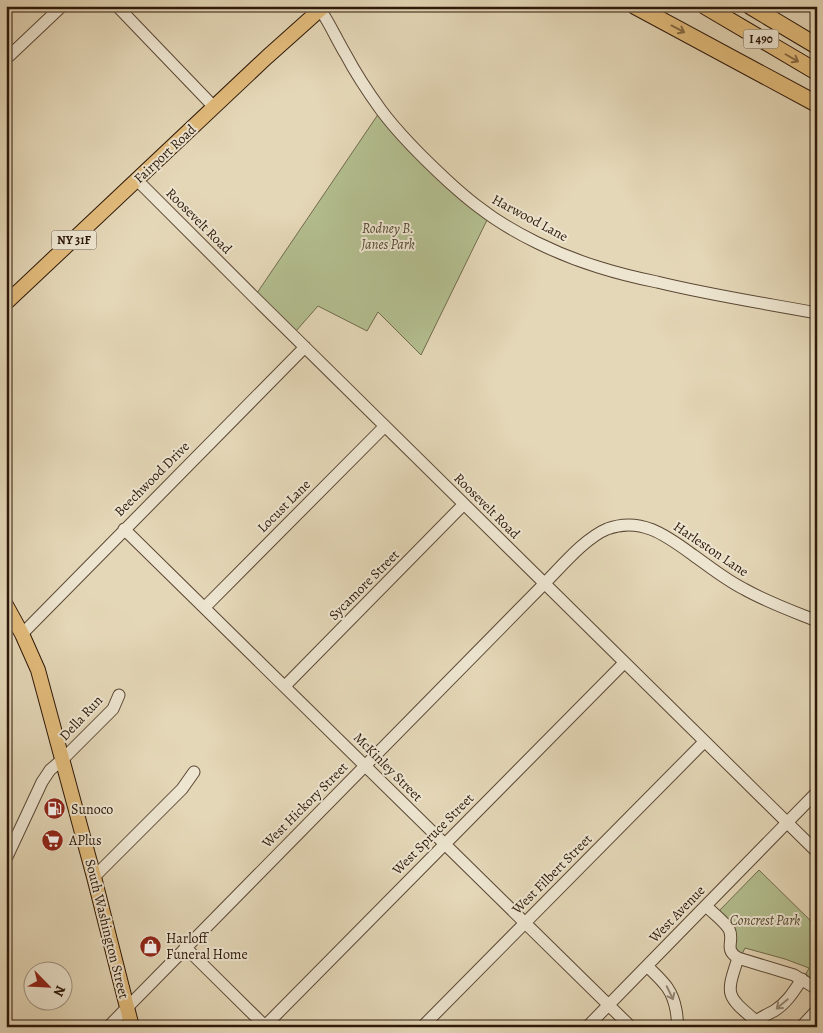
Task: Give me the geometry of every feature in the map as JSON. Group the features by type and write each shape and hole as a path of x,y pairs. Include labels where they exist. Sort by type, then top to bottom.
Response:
{"highway":[{"path":"635,6 817,104"},
{"name":"I 490","path":"705,6 817,72"},
{"name":"I 490","path":"750,6 817,46"}],"main road":[{"name":"Fairport Road","path":"6,304 267,57 322,8"},
{"name":"South Washington Street","path":"6,605 22,634 38,670 132,1027"}],"street":[{"path":"6,59 62,6"},
{"path":"117,6 214,107"},
{"name":"Harwood Lane","path":"322,8 349,62 365,88 404,138 472,202 509,227 552,249 597,267 697,292 817,313"},
{"name":"Roosevelt Road","path":"137,180 817,852"},
{"name":"Beechwood Drive","path":"22,634 305,347"},
{"name":"Locust Lane","path":"205,607 385,426"},
{"name":"Sycamore Street","path":"285,686 464,504"},
{"name":"Harleston Lane","path":"544,584 593,536 613,528 637,526 652,529 666,536 724,578 744,590 817,621"},
{"name":"McKinley Street","path":"124,529 631,1027"},
{"name":"West Hickory Street","path":"108,1027 544,584"},
{"name":"West Spruce Street","path":"265,1026 624,663"},
{"name":"Della Run","path":"6,858 42,782 50,770 113,709 119,695"},
{"name":"West Filbert Street","path":"422,1027 704,742"},
{"path":"94,877 182,789 194,772"},
{"path":"787,822 817,792"},
{"name":"West Avenue","path":"588,1027 787,822"},
{"path":"706,906 730,931 729,947 738,958 794,975 817,989"},
{"path":"186,947 265,1026"},
{"path":"738,958 732,977 730,993 753,1024 785,1002 802,979"},
{"path":"647,966 670,992 677,1016 678,1024 676,1027"},
{"path":"801,1027 817,1010"}],"green space":[{"name":"Rodney B. Janes Park","path":"379,113 488,218 421,355 378,312 367,331 318,306 296,331 257,293"},
{"name":"Concrest Park","path":"759,870 817,927 817,983 806,974 809,968 745,948 742,954 735,947 718,912"}],"place":[{"name":"Sunoco","path":"55,809"},
{"name":"APlus","path":"53,840"},
{"name":"Harloff Funeral Home","path":"150,946"}]}
